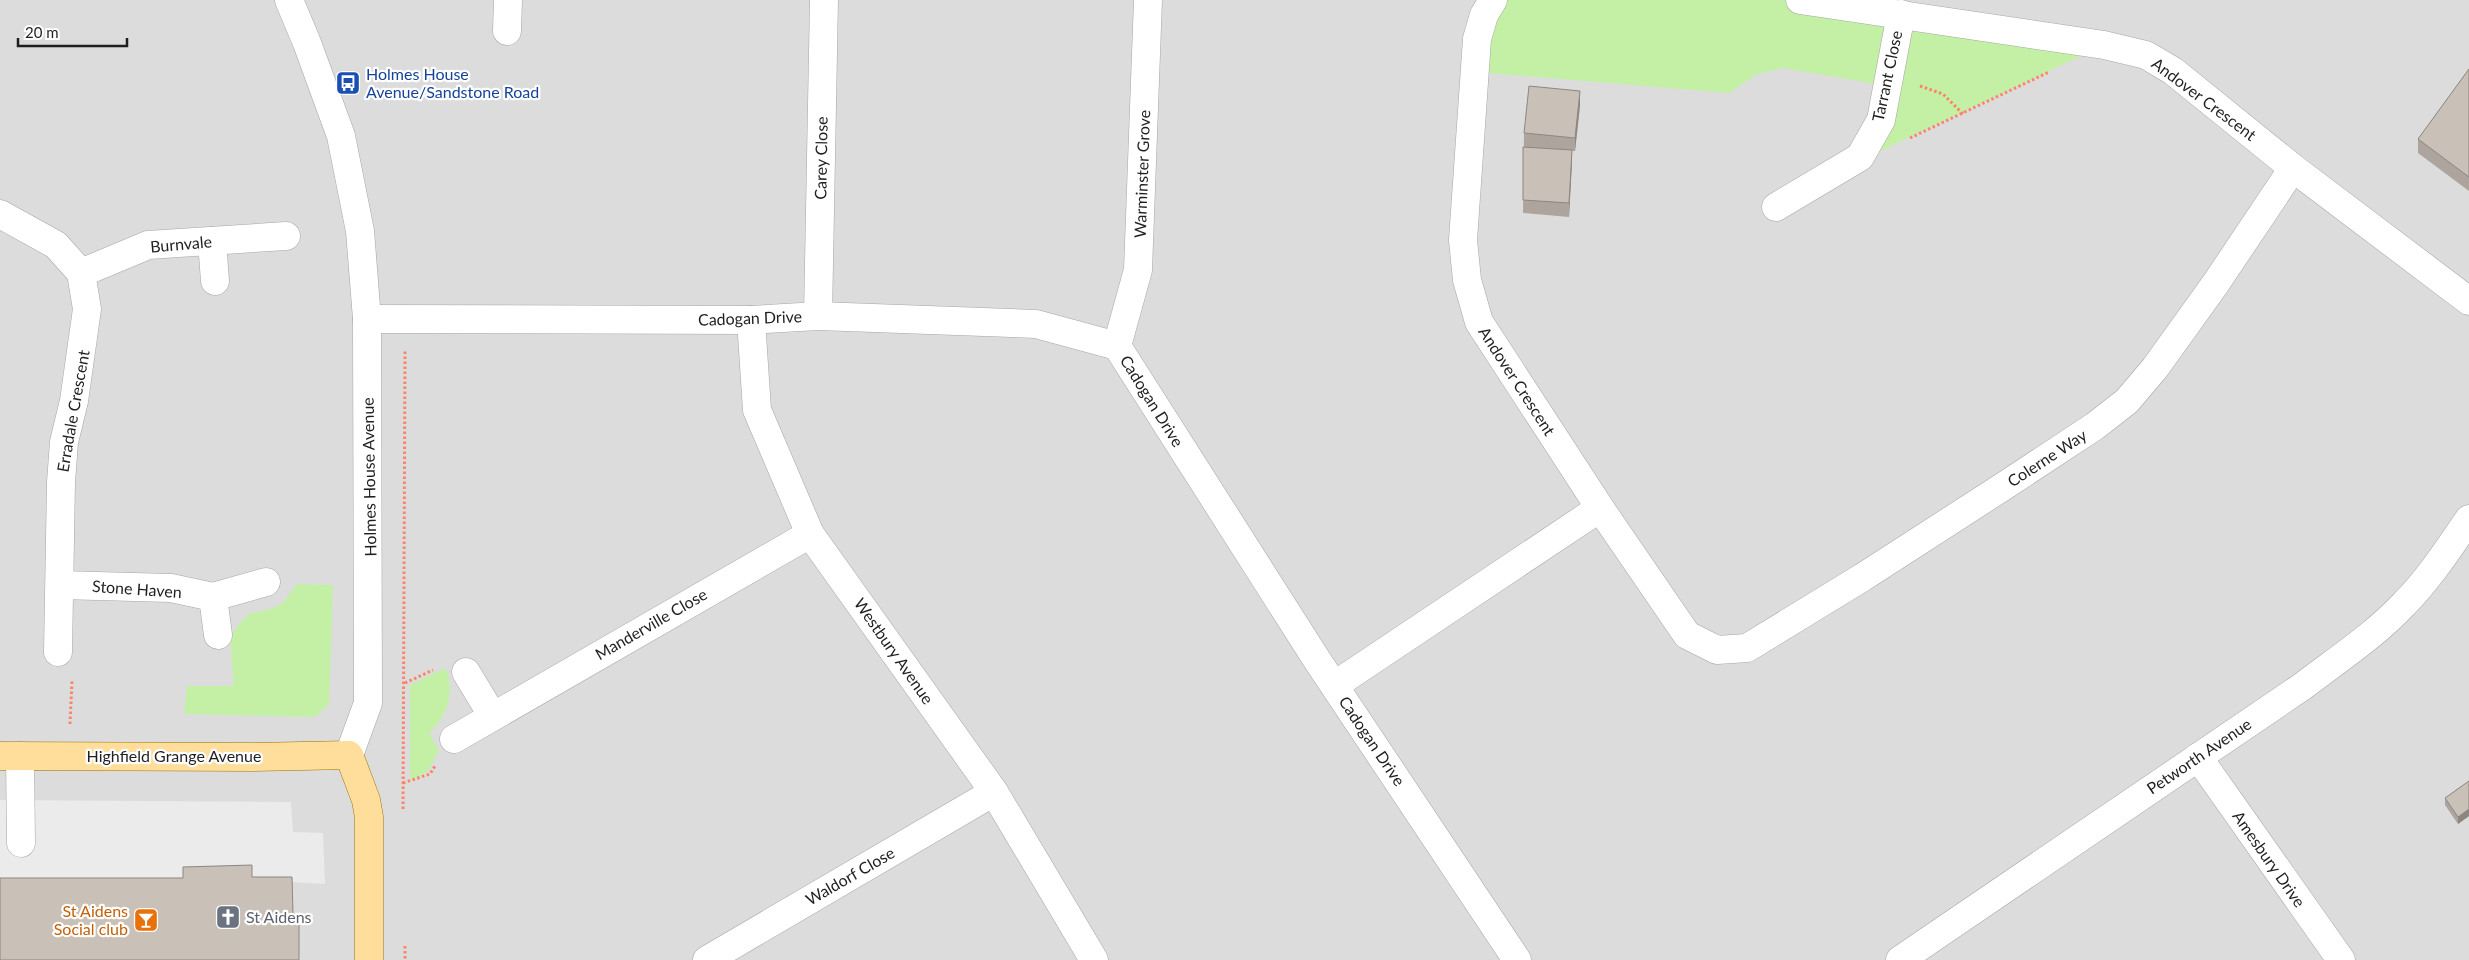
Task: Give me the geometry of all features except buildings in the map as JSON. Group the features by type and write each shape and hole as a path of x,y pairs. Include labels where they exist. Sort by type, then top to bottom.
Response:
{"main road":[{"name":"Highfield Grange Avenue","path":"10,756 251,757 349,755"},
{"path":"349,755 366,800 369,817 369,960"}],"street":[{"name":"Holmes House Avenue","path":"289,0 341,136 360,231 367,318 368,703 349,755"},
{"path":"507,32 508,0"},
{"name":"Carey Close","path":"818,316 824,0"},
{"name":"Warminster Grove","path":"1117,346 1138,270 1148,0"},
{"name":"Andover Crescent","path":"1493,0 1484,15 1477,39 1462,240 1468,280 1479,322 1600,508 1687,635 1717,650"},
{"name":"Andover Crescent","path":"1800,0 2104,45 2146,55 2172,71 2293,168 2469,301"},
{"name":"Tarrant Close","path":"1776,207 1860,157 1881,120 1900,14"},
{"name":"Colerne Way","path":"1717,650 1747,648 1863,578 2095,426 2127,401 2155,368 2183,329 2293,168"},
{"path":"0,214 56,245 81,273"},
{"name":"Burnvale","path":"81,273 148,245 286,236"},
{"path":"212,241 215,281"},
{"name":"Erradale Crescent","path":"58,652 61,482 64,442 74,401 87,309 81,273"},
{"name":"Cadogan Drive","path":"367,318 751,320 818,316 1036,324 1117,346 1335,685 1517,960"},
{"name":"Westbury Avenue","path":"751,320 757,410 810,534 994,792 1094,960"},
{"path":"1335,685 1600,508"},
{"name":"Petworth Avenue","path":"1908,958 2303,686 2356,646 2404,604 2446,552 2469,519"},
{"name":"Manderville Close","path":"454,739 492,715 810,534"},
{"name":"Stone Haven","path":"60,584 171,588 213,597 266,582"},
{"path":"213,597 218,635"},
{"path":"466,672 492,715"},
{"path":"10,756 21,843"},
{"name":"Amesbury Drive","path":"2198,757 2341,960"},
{"name":"Waldorf Close","path":"707,960 994,792"}],"path":[{"path":"1860,157 1874,154 1963,114 2051,71"},
{"path":"1889,77 1943,94 1963,114"},
{"path":"403,813 405,319"},
{"path":"58,652 73,656 68,755"},
{"path":"404,940 405,960"}],"shaded area":[{"path":"0,0 2469,0 2469,960 0,960"},
{"path":"0,800 291,802 293,832 323,833 325,884 292,882 0,902"}],"green space":[{"path":"1493,0 1800,0 2104,45 1874,154 1887,86 1784,68 1757,74 1729,93 1475,72"},
{"path":"297,584 333,585 329,704 315,717 184,714 187,686 234,686 230,638 239,624 250,613 268,610 283,603"},
{"path":"443,669 448,672 449,699 441,719 429,734 439,750 428,771 410,781 410,685"}],"place":[{"name":"Holmes House Avenue/Sandstone Road","path":"348,83"},
{"name":"St Aidens","path":"228,917"},
{"name":"St Aidens Social club","path":"146,920"}]}
